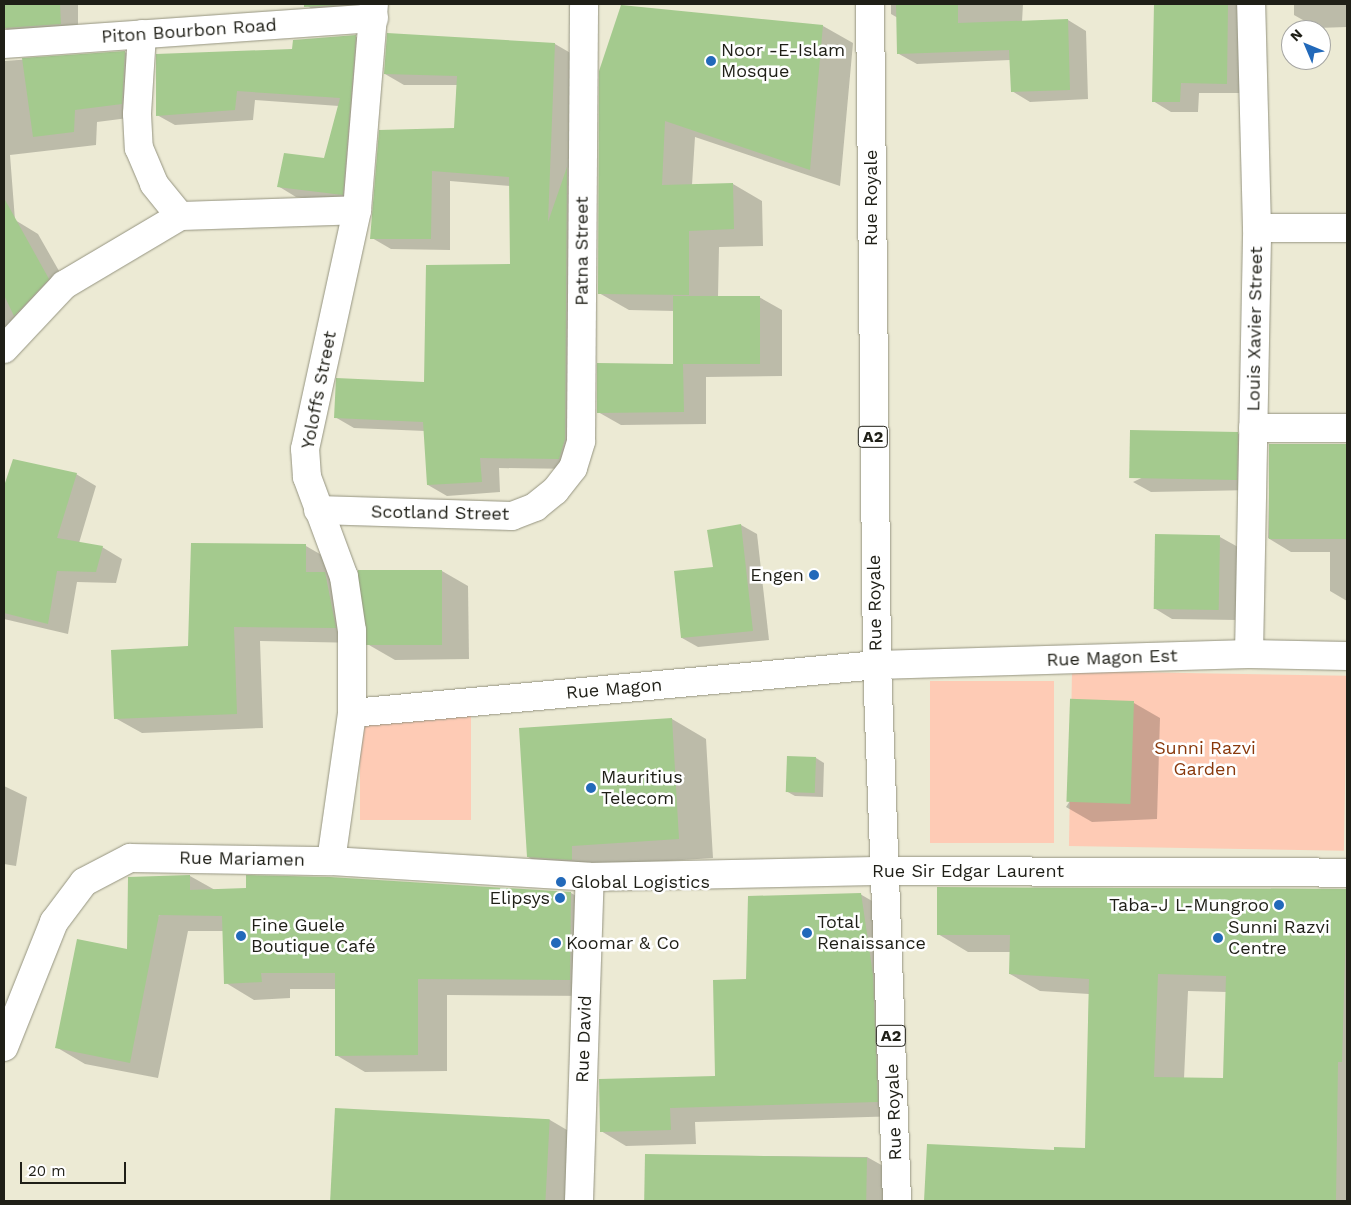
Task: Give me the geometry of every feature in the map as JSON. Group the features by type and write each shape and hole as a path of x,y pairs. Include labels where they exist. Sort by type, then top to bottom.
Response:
{"street":[{"name":"Patna Street","path":"555,491 573,468 581,441 584,4"},
{"name":"Rue Royale","path":"870,4 877,665 897,1201"},
{"name":"Louis Xavier Street","path":"1249,654 1257,228 1251,4"},
{"name":"Piton Bourbon Road","path":"4,44 142,34 374,11"},
{"name":"Yoloffs Street","path":"331,860 352,713 352,631 344,577 307,477 305,449 358,210 374,11"},
{"path":"142,34 137,114 139,148 154,184 180,216"},
{"path":"4,349 64,285 180,216 358,210"},
{"path":"1257,228 1347,228"},
{"path":"1253,428 1347,428"},
{"name":"Scotland Street","path":"318,510 512,516 535,507 555,491"},
{"name":"Rue Magon Est","path":"877,665 1249,654 1347,656"},
{"name":"Rue Magon","path":"352,713 877,665"},
{"name":"Rue Mariamen","path":"4,1047 54,922 84,882 130,858 331,860 590,877"},
{"name":"Rue Sir Edgar Laurent","path":"590,877 885,871 1347,873"},
{"name":"Rue David","path":"579,1201 590,877"}],"green space":[{"name":"Sunni Razvi Garden","path":"1072,671 1347,676 1344,851 1069,846"},
{"path":"930,681 1054,681 1054,843 930,843"},
{"path":"360,714 471,714 471,820 360,820"}],"building":[{"path":"4,4 60,4 61,24 4,28"},
{"path":"304,4 354,4 304,7"},
{"path":"896,4 958,4 958,23 1068,19 1070,90 1011,92 1009,50 897,54"},
{"path":"1154,4 1228,4 1227,84 1181,83 1180,102 1152,102"},
{"name":"Noor -E-Islam Mosque","path":"621,5 823,25 810,170 665,121 662,185 733,183 734,229 689,231 689,295 598,294 599,71"},
{"path":"387,33 555,43 548,222 567,167 565,439 559,459 480,458 482,482 427,485 423,422 334,418 336,378 424,382 426,265 510,264 509,177 432,171 431,239 370,239 379,130 454,128 457,76 384,74"},
{"path":"356,35 343,195 277,187 284,153 324,158 340,98 237,91 235,110 156,116 156,54 292,49 293,40"},
{"path":"125,51 122,104 75,110 74,132 33,137 22,58"},
{"path":"4,198 49,279 14,316 4,295"},
{"path":"673,296 760,296 760,364 683,364 684,412 597,413 597,363 673,364"},
{"path":"1130,430 1238,432 1237,480 1129,478"},
{"path":"1269,444 1347,444 1347,539 1269,539"},
{"path":"13,459 77,473 57,538 103,546 96,572 57,571 48,624 4,613 4,486"},
{"path":"741,524 753,631 681,638 674,571 713,567 707,530"},
{"path":"1155,534 1220,535 1219,610 1154,609"},
{"path":"191,543 306,544 306,572 325,572 336,628 234,627 237,714 114,719 111,650 188,646"},
{"path":"358,570 442,570 442,645 358,645"},
{"path":"1070,699 1134,701 1130,804 1066,802"},
{"path":"672,718 679,839 572,846 572,860 527,857 519,728"},
{"path":"787,756 816,757 815,793 786,792"},
{"path":"190,875 190,890 246,888 246,875 330,877 571,892 570,980 418,979 418,1055 335,1056 335,973 261,973 262,982 224,984 222,916 159,915 130,1063 55,1048 77,939 127,949 128,877"},
{"path":"937,887 1347,889 1342,1062 1338,1062 1336,1201 924,1201 927,1144 1054,1150 1054,1147 1085,1148 1089,979 1009,974 1010,935 937,935","holes":["1158,974 1226,976 1223,1078 1154,1077"]},
{"path":"861,893 873,975 878,1102 670,1108 671,1130 600,1132 599,1079 715,1076 713,980 746,979 748,896"},
{"path":"335,1108 550,1119 545,1201 330,1201"},
{"path":"645,1154 867,1158 866,1201 644,1201"}],"place":[{"name":"Noor -E-Islam Mosque","path":"711,61"},
{"name":"Engen","path":"814,575"},
{"name":"Mauritius Telecom","path":"591,788"},
{"name":"Global Logistics","path":"561,882"},
{"name":"Elipsys","path":"560,898"},
{"name":"Taba-J L-Mungroo","path":"1279,905"},
{"name":"Total Renaissance","path":"807,933"},
{"name":"Fine Guele Boutique Café","path":"241,936"},
{"name":"Sunni Razvi Centre","path":"1218,938"},
{"name":"Koomar & Co","path":"556,943"}]}
